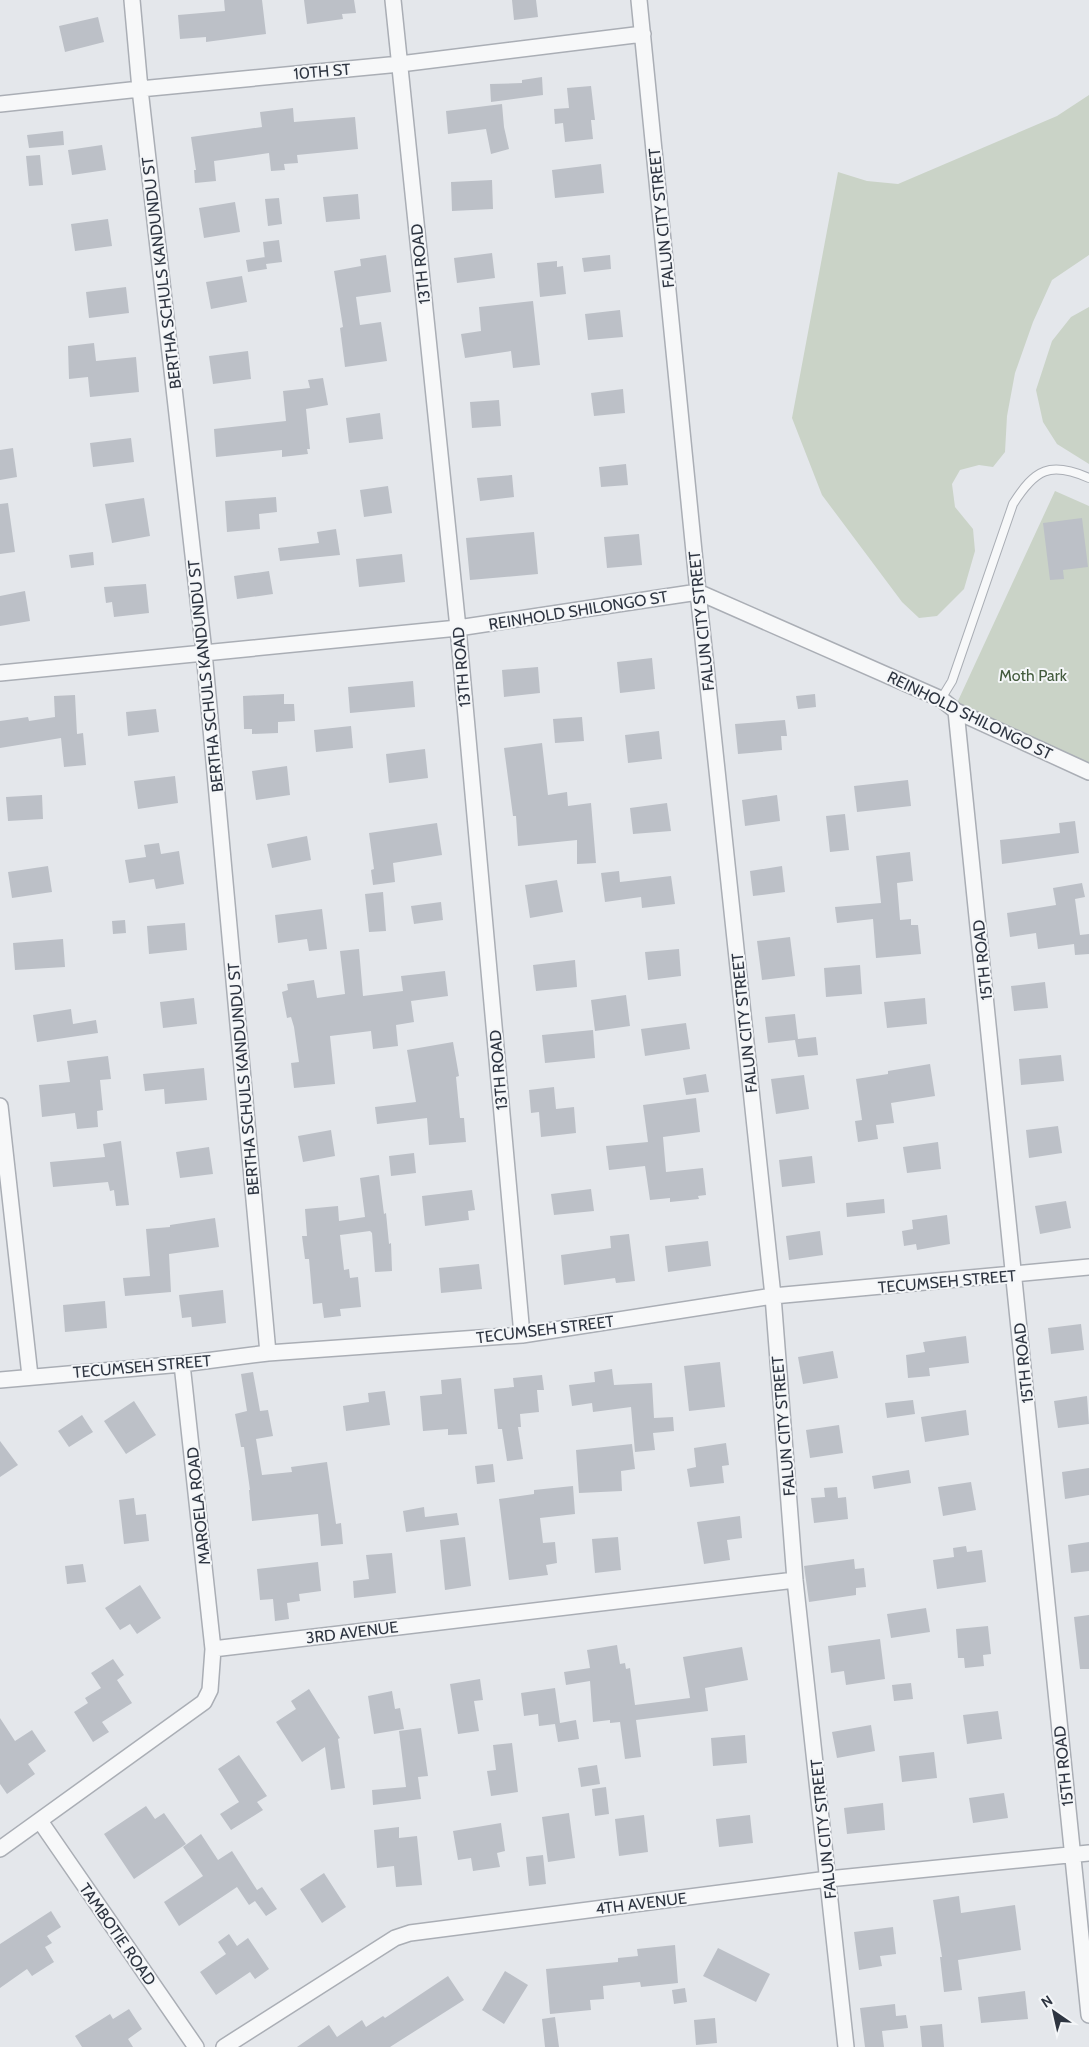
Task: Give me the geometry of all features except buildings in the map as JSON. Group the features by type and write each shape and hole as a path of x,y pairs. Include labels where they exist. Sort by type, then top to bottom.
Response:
{"street":[{"name":"BERTHA SCHULS KANDUNDU ST","path":"132,0 140,88 204,652 268,1353"},
{"name":"13TH ROAD","path":"393,0 458,628 522,1335"},
{"name":"FALUN CITY STREET","path":"639,0 698,592 773,1296 795,1580 846,2047"},
{"name":"10TH ST","path":"0,104 140,88 400,64 643,34"},
{"name":"REINHOLD SHILONGO ST","path":"0,673 458,628 698,592 941,699 956,711 1089,772"},
{"name":"15TH ROAD","path":"956,711 1089,2014"},
{"path":"0,1106 30,1376"},
{"name":"TECUMSEH STREET","path":"0,1380 182,1364 268,1353 522,1335 773,1296 1014,1275 1089,1266"},
{"name":"MAROELA ROAD","path":"182,1364 213,1649"},
{"name":"3RD AVENUE","path":"213,1649 795,1580"},
{"path":"0,1849 204,1702 210,1690 213,1649"},
{"name":"TAMBOTIE ROAD","path":"40,1821 196,2047"},
{"name":"4TH AVENUE","path":"224,2047 395,1938 410,1933 828,1879 1089,1853"}],"lane":[{"path":"941,699 952,680 1013,504 1023,487 1040,473 1050,469 1070,470 1089,478"}],"green space":[{"path":"1089,95 1089,255 1052,280 1033,322 1015,373 1007,416 1005,452 993,467 979,465 960,470 952,484 955,507 973,529 975,551 964,589 937,616 919,618 902,602 822,495 792,418 838,172 867,181 898,184 1057,116"},
{"path":"1089,307 1089,464 1057,444 1043,422 1036,390 1052,341 1071,317"},
{"name":"Moth Park","path":"1055,491 1089,506 1089,764 957,703"}]}
